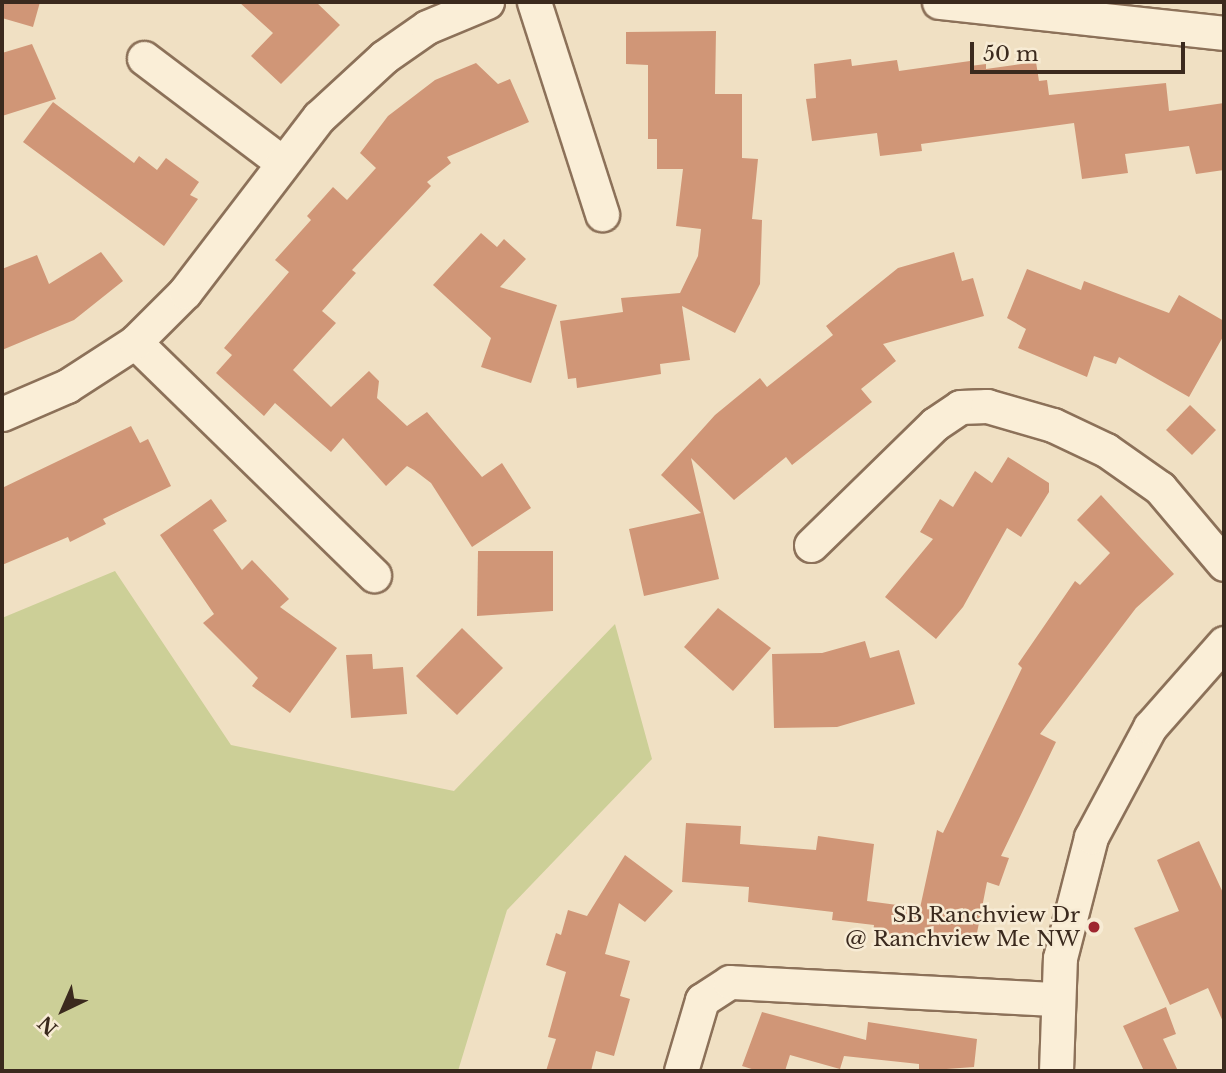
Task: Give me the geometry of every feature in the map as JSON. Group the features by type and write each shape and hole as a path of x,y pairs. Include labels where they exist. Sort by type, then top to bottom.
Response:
{"street":[{"path":"2,414 67,386 135,342 185,292 319,117 384,57 428,27 487,2"},
{"path":"534,2 602,214"},
{"path":"939,2 1102,10 1224,33"},
{"path":"144,58 283,163"},
{"path":"135,342 374,575"},
{"path":"811,545 935,424 960,407 987,406 1053,425 1106,450 1160,488 1224,564"},
{"path":"1056,1071 1056,999 1077,876 1108,799 1150,727 1224,643"},
{"path":"681,1071 702,1000 730,982 1056,999"}],"green space":[{"path":"115,571 231,745 454,791 615,624 652,759 507,910 458,1071 2,1071 2,618"}],"building":[{"path":"2,2 40,2 33,27 2,18"},
{"path":"239,2 316,2 340,25 281,84 251,56 273,33"},
{"path":"716,31 715,94 742,94 742,158 758,159 752,219 762,220 760,284 735,333 682,306 690,360 660,364 661,374 577,388 576,378 568,379 560,321 623,312 621,298 680,293 698,256 701,229 676,226 683,169 657,169 657,139 648,139 648,65 626,64 626,32"},
{"path":"32,44 56,99 2,116 2,53"},
{"path":"851,59 852,66 897,60 899,71 970,61 970,66 986,64 986,69 1036,62 1039,81 1047,80 1049,95 1166,83 1169,111 1224,103 1224,170 1196,174 1189,146 1125,154 1128,173 1082,179 1074,123 921,144 922,151 880,156 877,133 812,141 806,99 816,98 814,64"},
{"path":"476,63 498,84 510,79 529,122 447,157 451,163 427,182 431,186 352,270 356,273 322,311 336,323 293,370 331,407 369,371 379,381 377,398 407,426 427,412 482,477 502,463 531,508 472,547 431,483 414,470 407,466 386,486 343,438 331,452 275,403 264,416 216,373 232,355 224,348 289,272 275,260 311,220 307,216 333,187 347,200 376,168 360,153 388,116 435,80"},
{"path":"53,102 134,163 139,156 157,170 166,158 199,182 190,195 198,199 164,246 23,142"},
{"path":"481,233 497,247 504,239 526,259 500,287 557,305 531,383 481,367 491,338 433,285"},
{"path":"101,252 123,281 74,320 2,350 2,269 37,255 49,284"},
{"path":"954,252 962,281 973,278 984,316 883,344 896,361 861,389 872,402 792,465 786,457 734,500 691,458 719,579 644,596 629,529 701,513 661,475 715,415 760,378 767,387 833,335 826,326 898,268"},
{"path":"1027,269 1081,290 1084,281 1169,313 1179,295 1224,321 1224,335 1189,397 1119,357 1116,364 1094,356 1087,377 1018,348 1026,329 1007,318"},
{"path":"1190,405 1216,430 1192,455 1166,430"},
{"path":"131,426 140,443 148,439 171,486 103,519 106,524 70,542 68,537 2,565 2,488"},
{"path":"1008,457 1049,483 1049,492 1021,537 1007,528 963,607 936,639 885,597 933,539 920,532 940,499 953,507 975,471 992,483"},
{"path":"1101,495 1174,574 1136,608 1040,734 1056,742 1001,856 1009,858 999,886 987,882 976,938 949,932 947,942 873,933 874,925 832,920 833,912 748,902 749,887 682,882 686,823 741,826 740,844 816,850 818,836 874,844 867,901 920,908 937,830 943,833 1022,668 1018,664 1075,581 1080,585 1110,553 1077,520"},
{"path":"211,499 227,521 213,530 242,570 252,560 289,599 280,607 337,648 290,713 252,686 258,678 203,623 214,614 160,535"},
{"path":"478,551 553,551 553,611 477,616"},
{"path":"718,608 771,648 733,691 684,647"},
{"path":"462,628 503,668 457,715 416,676"},
{"path":"865,641 870,658 899,650 915,704 837,727 774,728 772,654 822,653"},
{"path":"372,654 373,669 403,667 407,714 351,718 346,655"},
{"path":"1199,841 1224,895 1224,1024 1208,988 1170,1005 1134,928 1179,911 1157,860"},
{"path":"625,855 673,891 645,922 619,903 605,954 630,961 620,996 630,999 614,1056 596,1051 591,1071 546,1071 556,1039 548,1037 566,972 546,965 556,933 561,935 568,910 587,916"},
{"path":"1166,1007 1176,1034 1163,1039 1178,1071 1144,1071 1123,1026"},
{"path":"762,1012 866,1040 868,1022 977,1039 974,1067 919,1071 919,1064 844,1056 840,1069 790,1055 785,1071 758,1071 742,1066"}],"place":[{"name":"SB Ranchview Dr @ Ranchview Me NW","path":"1094,927"}]}
